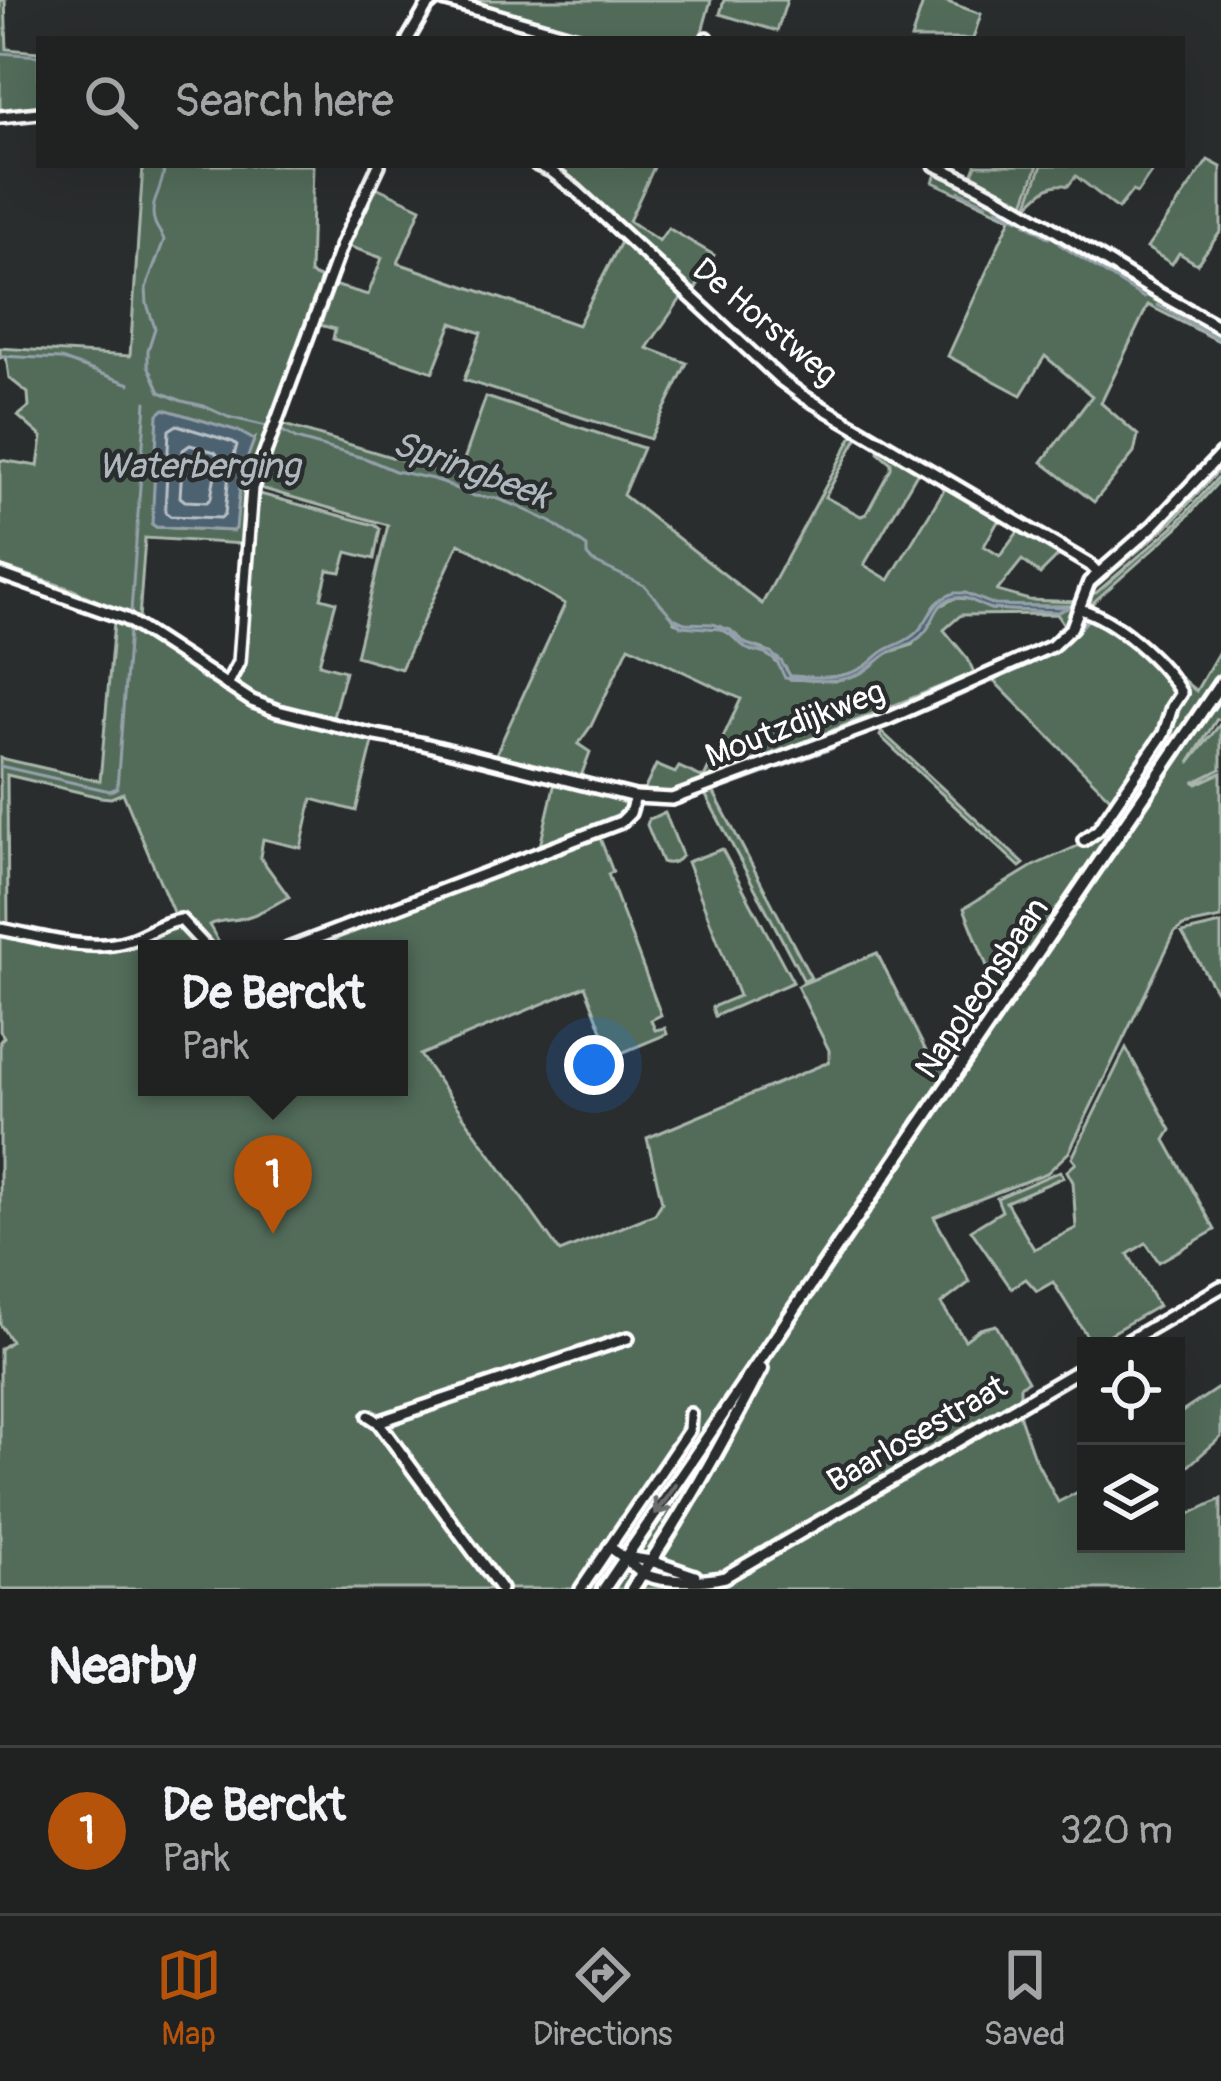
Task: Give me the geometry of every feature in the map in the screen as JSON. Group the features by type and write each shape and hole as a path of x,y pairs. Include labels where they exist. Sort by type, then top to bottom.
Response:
{"main road":[{"name":"Napoleonsbaan","path":"604,1589 1221,682"},
{"name":"Napoleonsbaan","path":"632,1589 665,1542 785,1324"}],"street":[{"path":"410,36 426,8 439,0 570,36"},
{"path":"0,117 36,113"},
{"path":"227,685 239,662 252,488 342,244 378,168"},
{"name":"De Horstweg","path":"544,168 577,191 803,396 1098,573"},
{"path":"941,168 1023,209 1134,280 1221,328"},
{"name":"Moutzdijkweg","path":"635,797 672,799 890,718 1037,654 1072,627 1085,589 1098,573 1154,525 1221,454"},
{"path":"0,574 126,619 252,701 278,711 635,797 621,822 312,940"},
{"path":"1080,609 1153,656 1181,693 1164,733 1098,830 1084,840"},
{"path":"0,929 112,944 181,920 200,940"},
{"path":"1135,1337 1221,1287"},
{"path":"501,1589 374,1419 628,1338"},
{"name":"Baarlosestraat","path":"714,1580 736,1573 1077,1371"},
{"path":"581,1589 689,1430 690,1414"},
{"path":"609,1547 643,1574 701,1583 714,1580"},
{"path":"626,1557 714,1580"}],"green space":[{"path":"0,0 5,0 7,49 36,52 36,110 0,114"},
{"path":"458,0 711,0 701,36 586,36"},
{"path":"724,0 787,0 777,31 720,14"},
{"path":"924,0 942,0 981,14 974,36 912,36"},
{"path":"1208,160 1221,167 1221,231 1197,264 1179,253 1172,264 1147,248"},
{"path":"143,168 313,168 310,274 324,280 250,481 243,544 145,538 139,619 71,589 0,566 0,460 38,466 42,437 18,416 29,407 28,393 9,378 0,348 130,356","holes":["254,440 241,474 233,531 152,524"]},
{"path":"555,168 654,168 629,221 659,241 668,228 714,255 695,290 577,181"},
{"path":"975,168 1037,168 1023,206 971,178"},
{"path":"1041,168 1154,168 1137,193 1132,191 1118,209 1076,176 1068,186 1051,187 1027,206"},
{"path":"937,171 995,199 1221,333 1221,342 1148,305 1101,403 1138,435 1134,453 1094,502 1042,462 1092,396 1045,356 1021,395 948,356 1011,218 933,182"},
{"path":"374,186 421,208 398,263 578,325 624,236 684,294 647,348 687,363 650,439 464,380 481,333 452,323 433,372 333,339 335,329 316,324 330,284 368,295 382,258 345,245"},
{"path":"486,397 643,448 623,495 762,604 856,430 860,433 825,497 861,516 866,514 891,468 878,452 879,444 920,468 864,565 889,580 947,485 1001,516 984,546 1000,556 1020,529 1061,553 1040,574 1022,560 997,591 1029,600 1077,602 1066,628 1057,614 961,615 944,630 974,673 682,791 642,795 656,765 675,773 679,767 704,778 741,699 629,646 578,744 590,752 580,779 495,756 565,604 459,543 401,669 356,656 388,525 257,484 278,423 458,477","holes":["965,593 995,606 1068,606 1058,612 991,609 955,598 940,606 912,645 887,653 859,674 834,681 789,679 771,657 751,650 717,628 730,630 746,644 763,649 785,667 790,676 828,677 856,671 912,638 936,604 951,596"]},
{"path":"1221,459 1221,468 1171,523 1093,593 1174,526 1221,474 1178,527 1088,607 1091,585 1166,519"},
{"path":"256,495 380,529 374,559 347,552 341,572 328,570 321,598 336,602 319,664 345,671 330,719 266,703 237,681 243,663"},
{"path":"1090,617 1152,658 1177,689 1162,733 1114,802 992,679 1068,641"},
{"path":"114,622 158,645 251,709 373,742 356,811 312,799 301,848 263,839 260,857 289,897 250,916 209,925 217,940 206,940 188,919 175,917 123,793 100,797 7,775 8,927 0,926 0,758 100,781"},
{"path":"1221,648 1221,670 986,1036 1221,687 1221,720 1217,719 1189,763 1221,723 1221,769 1195,782 1221,773 1221,918 1175,932 1069,1152 1047,1173 934,1217 970,1282 941,1304 965,1340 996,1325 1028,1381 1020,1386 1020,1417 1033,1455 1058,1502 1077,1492 1077,1553 1185,1553 1185,1516 1221,1499 1221,1589 0,1589 0,1349 11,1341 0,1324 0,1041 4,1037 0,1031 0,932 50,941 51,948 56,948 56,942 113,948 138,941 138,1096 408,1096 408,940 305,940 598,833 613,872 608,874 661,1015 651,1020 655,1030 665,1028 667,1034 612,1057 585,986 420,1055 560,1252 655,1214 662,1202 647,1138 829,1062 829,1050 797,986 877,953 936,1071 994,984 964,908 1033,866 1093,839 1166,734 1180,698 1187,694 1154,655 1196,691"},
{"path":"882,732 1024,864 1020,867 880,736"},
{"path":"555,782 617,798 625,804 624,812 540,846"},
{"path":"712,789 811,978 804,981 704,792"},
{"path":"665,813 682,855 671,863 662,862 647,825 649,819"},
{"path":"722,849 793,982 715,1016 712,1007 739,996 687,862"},
{"path":"179,922 197,940 140,940"},
{"path":"1221,924 1221,1000 1182,933"},
{"path":"1126,1048 1171,1130 1165,1140 1215,1230 1159,1262 1146,1243 1128,1254 1158,1306 1104,1337 1088,1337 1053,1282 1037,1291 1026,1279 1011,1288 971,1230 1002,1211 997,1198 1060,1171 1064,1177 1006,1202 1034,1249 1076,1228 1073,1182 1067,1171 1076,1163 1072,1158"},
{"path":"1221,1386 1221,1437 1185,1469 1185,1445 1185,1410"}],"water":[{"name":"Waterberging","path":"164,409 254,440 241,475 233,531 152,524 158,414"},
{"path":"955,593 995,605 1070,607 1058,612 991,609 965,598 948,600 914,642 888,653 861,673 823,681 785,678 777,661 747,649 730,634 681,626 672,617 730,630 746,644 771,653 790,676 828,677 855,671 910,638 937,604"}],"waterway":[{"name":"Springbeek","path":"0,53 36,56"},
{"name":"Springbeek","path":"164,168 153,216 164,240 146,288 155,328 148,365 160,392 267,426"},
{"path":"959,191 987,204"},
{"path":"997,209 1018,219"},
{"path":"1025,223 1049,238"},
{"path":"1059,244 1144,298"},
{"path":"1157,305 1221,340"},
{"path":"0,356 61,359 130,384"},
{"path":"131,612 146,402"},
{"name":"Springbeek","path":"279,429 296,439 395,471 495,498 551,522 587,547 592,561 645,586 674,619"},
{"path":"1029,665 1061,648 1089,619"},
{"path":"0,766 110,791 117,788 129,630"},
{"path":"986,684 1018,670"},
{"path":"885,728 973,690"},
{"path":"781,767 834,748"},
{"path":"713,792 771,771"},
{"path":"678,804 695,798"}],"place":[{"name":"De Berckt","path":"273,1234"}]}
